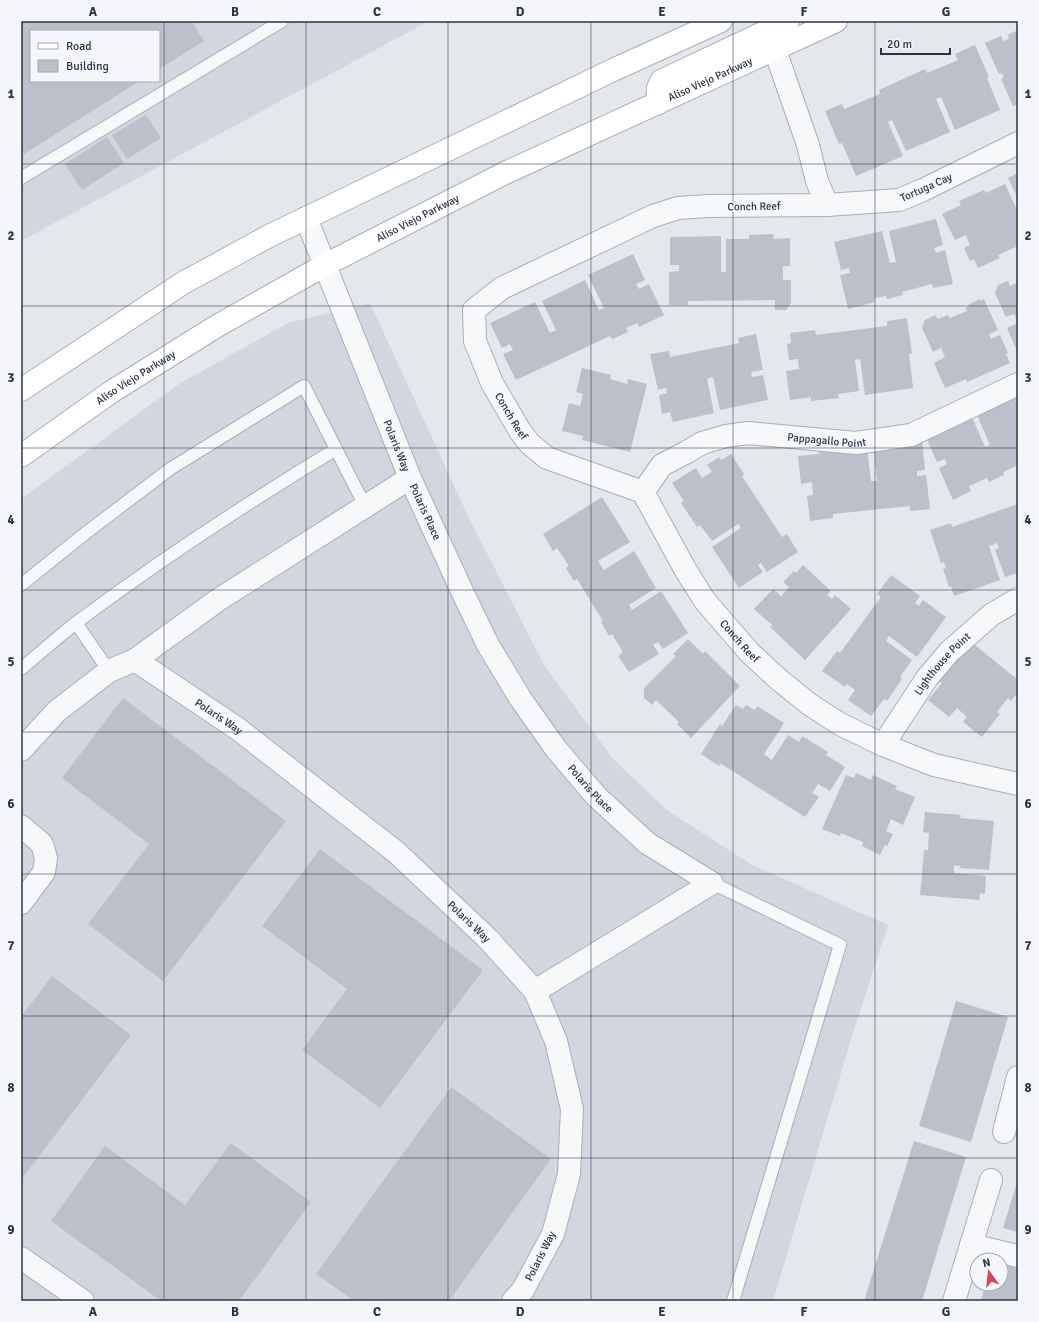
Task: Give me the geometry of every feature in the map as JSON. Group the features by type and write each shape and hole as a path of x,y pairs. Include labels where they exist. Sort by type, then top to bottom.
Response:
{"main road":[{"path":"21,390 183,283 269,236 613,70 721,21"},
{"path":"657,104 658,88 661,81 788,21"},
{"name":"Aliso Viejo Parkway","path":"21,456 111,392 217,326 325,265 506,173 836,21"}],"street":[{"path":"775,50 808,144 817,181 826,205"},
{"name":"Tortuga Cay","path":"826,205 899,200 923,190 1018,143"},
{"name":"Conch Reef","path":"826,205 708,206 678,208 653,216 502,288 474,310 475,341 492,383 520,431 530,444 547,458 643,492 681,564 705,601 750,652 776,678 809,704 840,724 883,745 934,765 1018,784"},
{"name":"Polaris Way","path":"21,750 57,710 109,671 135,660 218,600 410,478 306,218"},
{"name":"Pappagallo Point","path":"643,492 662,465 702,443 726,436 748,433 856,443 911,435 1018,384"},
{"name":"Polaris Place","path":"410,478 488,645 520,698 556,749 596,796 647,843 712,883"},
{"name":"Lighthouse Point","path":"883,745 927,678 949,652 991,615 1018,599"},
{"name":"Polaris Way","path":"135,660 238,729 396,852 488,939 535,991 556,1041 572,1109 569,1174 553,1234 523,1290 513,1301"},
{"path":"21,826 42,844 46,858 44,872 21,903"},
{"path":"535,991 712,883"},
{"path":"1004,1132 1017,1081"},
{"path":"954,1301 991,1180"},
{"path":"971,1245 1018,1256"},
{"path":"21,1258 83,1301"}],"lane":[{"path":"21,178 282,21"},
{"path":"21,585 87,532 170,469 304,386 365,506"},
{"path":"21,669 76,623 181,548 336,449"},
{"path":"76,623 109,671"},
{"path":"712,883 840,945 733,1301"}],"shaded area":[{"path":"21,21 429,21 21,241"},
{"path":"370,303 468,516 544,665 613,759 667,810 752,865 888,925 852,1036 773,1301 21,1301 21,499 179,384 288,323"}],"building":[{"path":"21,21 191,21 204,41 160,68 160,30 30,30 30,82 138,82 24,154 21,150"},
{"path":"1018,30 1018,104 1013,106 1001,79 1004,77 1002,73 999,74 985,43 1001,36 1003,41 1009,39 1008,35"},
{"path":"975,45 989,77 987,78 1000,110 955,130 941,97 936,99 950,132 906,151 892,120 888,122 903,156 856,176 842,143 839,144 825,111 842,104 844,109 880,94 879,90 925,69 927,73 958,60 955,54"},
{"path":"146,115 161,138 127,159 112,135"},
{"path":"107,137 124,163 82,190 65,164"},
{"path":"1018,173 1018,199 1008,178"},
{"path":"1005,184 1018,212 1018,246 998,255 1000,258 978,268 974,259 970,261 964,248 970,245 966,235 955,240 942,214 961,205 959,201 984,190 986,193"},
{"path":"936,219 943,245 934,248 936,253 945,250 953,284 933,288 932,284 902,292 903,295 887,299 886,296 874,298 875,302 848,309 840,275 850,273 849,268 841,270 834,242 882,231 890,263 896,262 889,231"},
{"path":"773,234 774,239 790,238 790,266 783,266 783,280 791,280 791,303 786,310 775,310 775,300 688,301 688,305 669,305 669,272 679,271 679,265 670,265 670,237 721,236 721,272 726,272 726,239 749,239 749,235"},
{"path":"633,254 645,280 636,284 639,289 649,284 664,315 639,327 637,323 626,328 628,332 612,339 610,336 516,380 503,354 513,350 510,344 502,348 490,323 535,302 550,333 556,330 542,301 585,280 599,310 604,308 588,275"},
{"path":"1008,281 1010,286 1018,282 1018,322 1014,314 1006,317 995,293 998,285"},
{"path":"980,299 981,301 984,299 998,330 989,334 991,339 1000,335 1008,353 1006,354 1010,363 967,382 966,379 945,388 934,363 945,357 941,348 933,352 922,328 925,320 935,315 938,319 948,315 950,318 967,311 965,308 969,306 968,305"},
{"path":"907,318 912,354 909,354 913,388 865,395 860,359 855,360 859,391 838,394 839,398 811,401 811,397 790,400 786,371 799,369 798,359 789,360 787,344 791,343 790,333 815,330 816,335 887,326 887,321"},
{"path":"1018,323 1018,353 1007,328"},
{"path":"756,334 763,370 751,372 752,377 763,375 768,400 720,410 713,377 707,379 714,413 673,422 670,412 662,414 659,395 667,393 666,388 658,390 650,354 669,351 670,357 739,343 738,338"},
{"path":"582,368 611,375 610,379 627,384 628,379 647,384 630,452 582,440 583,436 562,431 569,403 580,406 583,394 576,392"},
{"path":"1018,391 1018,465 1003,472 1004,475 989,482 987,478 969,486 971,491 953,500 939,468 947,464 945,459 937,462 925,435 971,415 985,447 990,445 977,415"},
{"path":"922,440 925,470 917,471 917,476 926,475 930,509 910,511 910,506 833,514 833,518 810,521 807,496 813,495 812,482 801,484 798,456 819,454 819,449 867,449 871,481 877,481 873,445"},
{"path":"731,454 744,474 742,476 782,537 787,534 798,552 767,572 761,563 758,565 763,572 739,588 712,547 741,528 738,524 712,541 700,525 697,527 681,503 684,501 672,483 696,468 702,478 712,472 707,465 719,457 721,460"},
{"path":"602,497 630,542 598,561 604,570 634,551 656,588 629,605 632,610 661,591 688,633 663,649 658,642 653,645 659,654 629,672 618,656 623,652 612,634 609,636 601,622 603,621 577,579 574,581 566,568 569,566 557,548 553,551 543,534"},
{"path":"1018,504 1018,573 1005,577 995,550 999,548 997,543 989,546 1000,580 954,596 951,586 949,587 943,569 946,568 944,562 941,563 930,530 951,523 952,527"},
{"path":"803,565 831,591 827,595 832,599 835,595 851,609 805,660 770,627 772,625 754,609 773,589 781,596 789,587 783,582 794,571 796,573"},
{"path":"891,575 920,596 915,603 919,606 923,600 946,617 917,657 889,636 886,641 912,660 900,677 902,679 887,701 884,699 871,716 848,700 855,690 847,684 845,687 822,671 837,651 840,653 881,597 877,594"},
{"path":"688,639 703,654 705,651 740,686 691,738 677,724 679,722 656,700 652,705 644,698 644,688 676,656 673,654"},
{"path":"970,641 1018,680 1018,692 1011,701 1008,698 997,712 1000,714 982,737 963,722 967,717 957,708 949,717 928,700 942,683 938,681"},
{"path":"123,698 286,821 163,981 88,924 149,844 62,778"},
{"path":"736,705 743,709 746,705 755,710 757,706 784,723 764,754 772,760 788,735 799,742 802,736 828,752 826,755 845,767 830,791 818,784 812,793 819,797 805,817 720,763 719,766 701,754 720,724 722,726"},
{"path":"856,773 871,780 873,775 897,786 895,789 915,797 903,825 891,819 886,831 893,834 887,846 885,845 880,855 862,846 863,842 841,833 840,836 822,829 846,775 854,778"},
{"path":"925,812 961,815 960,818 994,821 989,870 960,868 961,866 954,865 954,873 986,876 985,894 980,893 979,900 920,895 924,850 928,850 929,833 923,832"},
{"path":"320,849 483,970 380,1108 302,1050 347,989 262,926"},
{"path":"1017,906 1018,922 1016,922"},
{"path":"52,976 131,1035 21,1180 21,1017"},
{"path":"956,1001 1008,1017 971,1142 919,1126"},
{"path":"451,1087 551,1159 449,1301 354,1301 316,1274"},
{"path":"914,1141 966,1157 922,1301 864,1301"},
{"path":"231,1143 311,1202 239,1301 161,1301 51,1221 105,1146 185,1205"},
{"path":"1018,1179 1018,1232 1003,1228"},
{"path":"1009,1263 1018,1266 1018,1301 981,1301 983,1292 1009,1292"}]}
